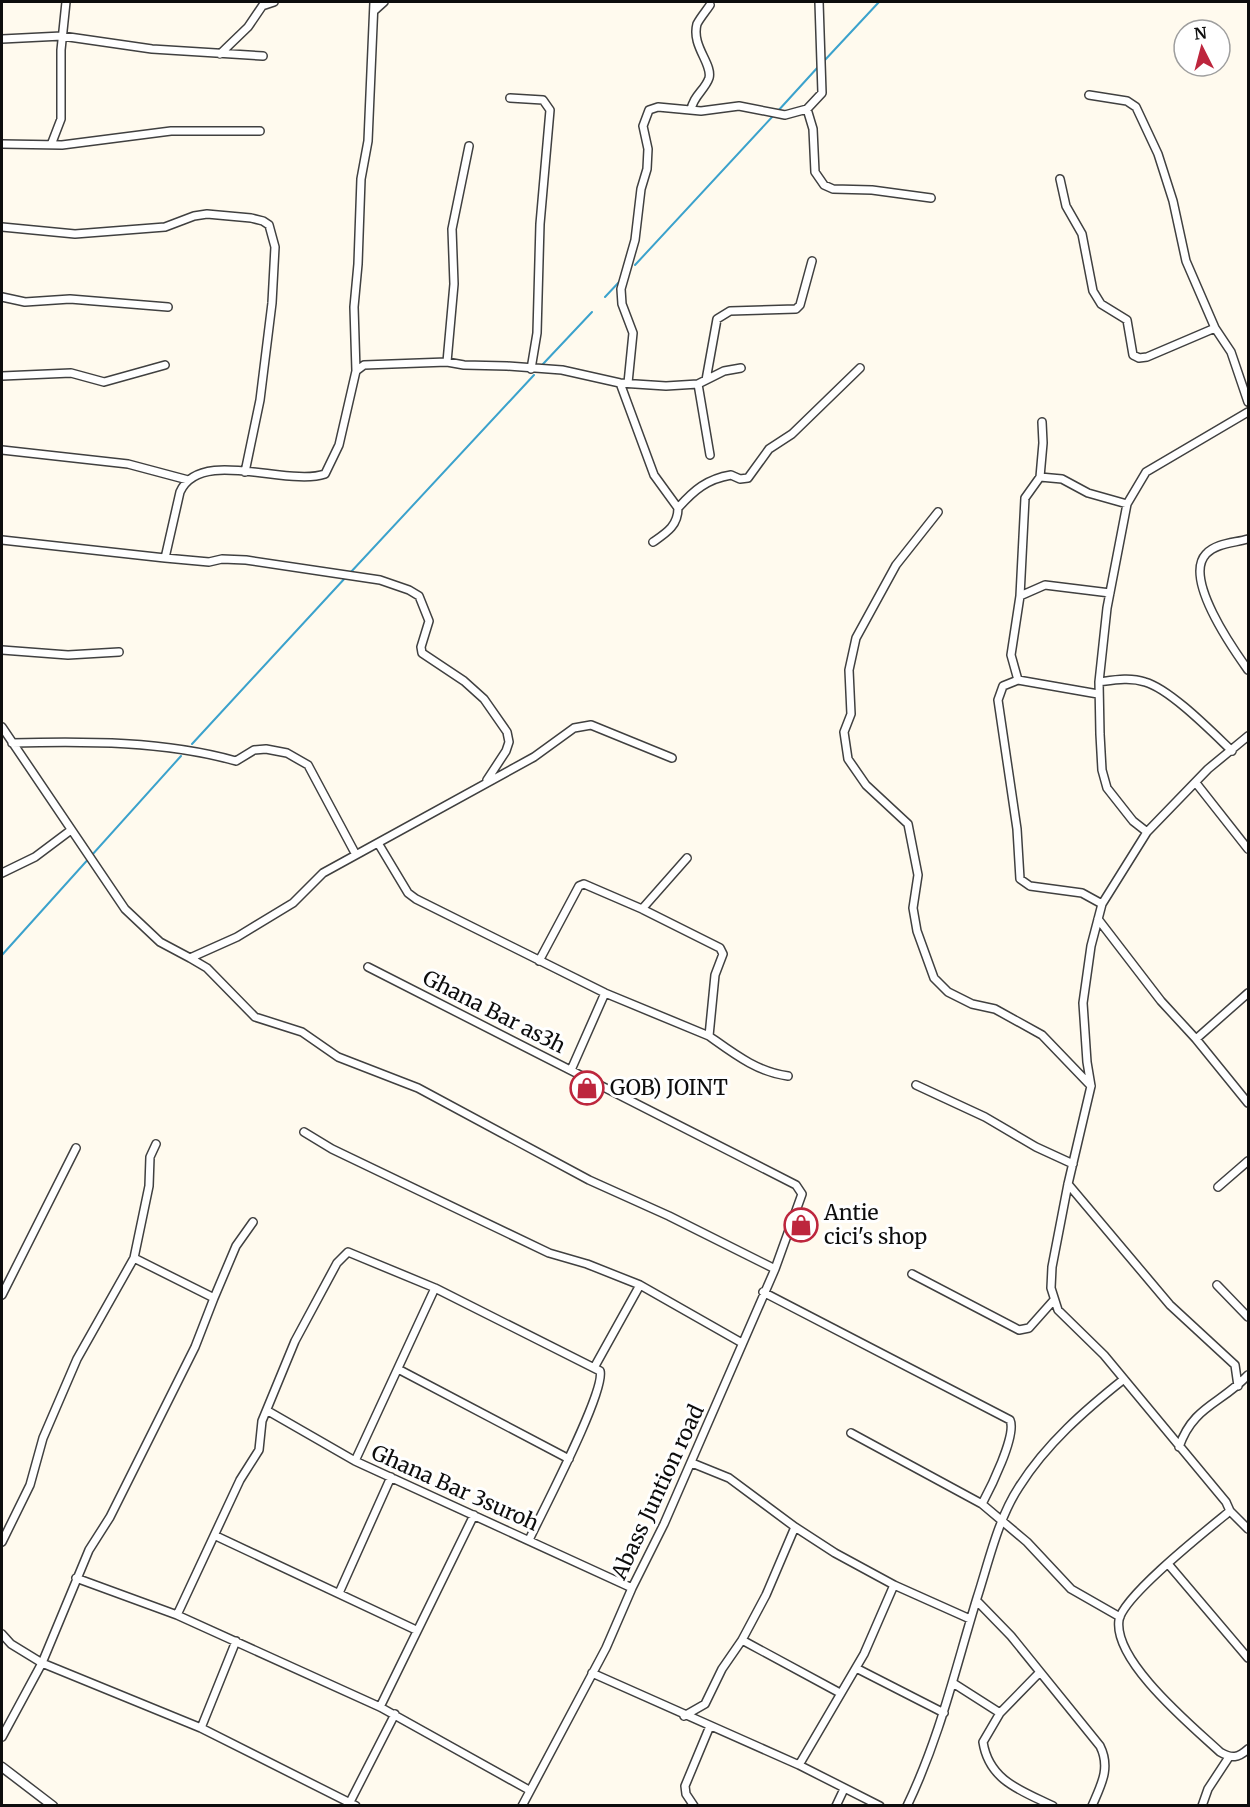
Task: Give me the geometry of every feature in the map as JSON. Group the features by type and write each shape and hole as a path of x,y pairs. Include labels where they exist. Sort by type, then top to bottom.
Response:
{"street":[{"path":"51,145 60,119 62,36 66,2"},
{"path":"220,54 248,27 265,3 274,2"},
{"path":"165,558 180,492 188,480 204,471 245,472 305,478 325,474 339,445 356,371 354,296 358,264 361,179 368,141 374,2"},
{"path":"374,11 384,2"},
{"path":"678,508 654,475 624,383 633,333 622,304 621,289 635,240 641,189 647,169 644,118 649,110 657,107 691,110 739,106 785,115 807,109 822,93 819,2"},
{"path":"691,110 693,100 708,78 709,68 698,46 697,28 710,5"},
{"path":"2,39 62,36 152,50 263,56"},
{"path":"1089,95 1127,101 1136,107 1158,154 1173,201 1186,261 1215,328 1231,352 1248,402"},
{"path":"510,98 543,100 550,110 540,224 537,333 531,369"},
{"path":"807,109 813,129 815,172 824,185 833,189 872,190 931,198"},
{"path":"2,144 51,145 171,131 260,131"},
{"path":"447,362 454,284 451,264 452,229 469,146"},
{"path":"1060,179 1066,206 1082,234 1093,291 1101,304 1127,320 1133,355 1140,358 1147,357 1215,328"},
{"path":"2,227 36,228 55,234 96,233 165,227 194,216 207,214 251,218 269,225 275,247 272,303 260,400 245,472"},
{"path":"706,380 717,319 730,311 796,309 800,305 812,261"},
{"path":"2,297 25,302 70,299 168,307"},
{"path":"356,371 364,365 447,362 562,370 624,383 666,386 698,384 724,370 741,368"},
{"path":"2,376 51,372 71,373 104,382 165,365"},
{"path":"653,543 670,531 677,518 678,508 695,489 712,480 731,475 740,479 748,478 769,450 792,434 860,368"},
{"path":"698,384 710,455"},
{"path":"1147,832 1133,821 1107,788 1102,770 1099,682 1110,593 1127,504 1146,472 1248,412"},
{"path":"1018,680 1011,655 1020,596 1025,498 1040,477 1042,422"},
{"path":"2,450 128,464 188,480"},
{"path":"1040,477 1062,479 1088,493 1127,504"},
{"path":"938,512 896,565 856,639 849,670 851,714 844,732 848,759 866,785 908,824 918,875 913,908 917,931 934,978 948,992 972,1004 994,1009 1042,1035 1091,1086"},
{"path":"1248,539 1215,547 1204,556 1200,566 1212,614 1248,670"},
{"path":"2,540 209,562 222,559 246,560 380,580 409,590 419,596 429,621 421,647 422,653 455,675 484,699 507,732 509,742 506,751 486,783"},
{"path":"1020,596 1045,585 1110,593"},
{"path":"2,651 68,655 119,652"},
{"path":"1099,682 1125,679 1146,682 1163,691 1232,750"},
{"path":"1098,694 1018,680 1003,686 998,700 1017,829 1020,879 1030,886 1082,892 1102,904"},
{"path":"190,958 237,937 276,914 293,903 323,873 534,758 574,728 591,725 672,758"},
{"path":"2,727 138,924 160,942 207,968 255,1017 302,1032 338,1057 418,1088 589,1180 669,1216 775,1269"},
{"path":"1248,736 1208,769 1147,832 1102,904 1083,1003 1091,1086 1068,1184 1052,1268 1053,1301 1058,1310 1124,1379 1230,1511 1248,1529"},
{"path":"12,743 67,742 188,750 236,761 254,750 287,753 308,765 355,854"},
{"path":"1196,783 1248,849"},
{"path":"2,873 35,857 71,830"},
{"path":"378,843 408,893 416,899 605,993 709,1036 750,1064 776,1075 788,1076"},
{"path":"642,909 687,858"},
{"path":"539,961 579,886 584,884 642,909 720,948 723,954 715,975 709,1036"},
{"path":"1098,919 1161,1001 1197,1039 1248,1103"},
{"name":"Ghana Bar as3h","path":"368,967 796,1185"},
{"path":"572,1070 605,993"},
{"path":"1197,1039 1248,993"},
{"path":"916,1085 985,1117 1036,1147 1073,1164"},
{"path":"304,1132 332,1149 549,1253 587,1264 640,1285 742,1342"},
{"path":"2,1542 30,1485 43,1438 77,1359 134,1258 149,1186 150,1158 156,1144"},
{"path":"2,1295 76,1148"},
{"path":"1218,1187 1248,1161"},
{"path":"1068,1184 1170,1305 1235,1365 1238,1386"},
{"name":"Abass Juntion road","path":"522,1806 606,1648 692,1463 763,1292 775,1269 802,1199 802,1194 796,1185"},
{"path":"2,1737 42,1663 76,1578 195,1347 236,1246 253,1222"},
{"path":"177,1616 240,1480 254,1460 262,1422 295,1341 342,1256 352,1252 435,1288 595,1366 602,1376 569,1459 529,1540"},
{"path":"134,1258 214,1299"},
{"path":"912,1274 1019,1330 1029,1328 1053,1301"},
{"path":"595,1366 640,1285"},
{"path":"1217,1285 1248,1317"},
{"path":"356,1461 435,1288"},
{"path":"763,1292 1010,1420 1012,1425 1008,1442 982,1504"},
{"path":"398,1369 569,1459"},
{"path":"1179,1447 1185,1428 1197,1414 1238,1386 1248,1375"},
{"path":"907,1806 929,1761 970,1619 1003,1520 1018,1488 1043,1454 1085,1411 1124,1379"},
{"name":"Ghana Bar 3suroh","path":"268,1411 356,1461 632,1588"},
{"path":"851,1433 982,1504 1003,1520 1071,1589 1120,1617"},
{"path":"692,1463 729,1478 795,1527 835,1553 894,1585 970,1619"},
{"path":"339,1593 391,1477"},
{"path":"1230,1511 1182,1551 1140,1592 1120,1617 1119,1631 1122,1645 1159,1696 1229,1757 1239,1757 1248,1749"},
{"path":"380,1707 474,1515"},
{"path":"684,1716 705,1704 722,1669 742,1640 766,1595 795,1527"},
{"path":"216,1536 416,1630"},
{"path":"1169,1565 1248,1658"},
{"path":"76,1578 236,1641 395,1714 530,1790"},
{"path":"799,1764 856,1668 894,1585"},
{"path":"976,1601 1011,1636 1100,1746 1106,1757 1106,1774 1092,1806"},
{"path":"2,1634 11,1644 42,1663 201,1728 353,1804 395,1714"},
{"path":"742,1640 840,1694"},
{"path":"201,1728 236,1641"},
{"path":"856,1668 944,1713"},
{"path":"592,1673 684,1716 799,1764 880,1806"},
{"path":"1039,1673 1000,1713 983,1742 989,1762 1004,1782 1053,1806"},
{"path":"953,1683 1000,1713"},
{"path":"694,1806 686,1794 685,1786 710,1726"},
{"path":"1202,1806 1208,1789 1229,1757"},
{"path":"2,1767 53,1806"},
{"path":"837,1806 844,1789"}],"waterway":[{"path":"824,61 879,2"},
{"path":"777,112 818,67"},
{"path":"635,265 773,116"},
{"path":"605,297 620,281"},
{"path":"543,364 592,312"},
{"path":"350,573 534,375"},
{"path":"192,744 346,577"},
{"path":"2,955 181,756"}],"place":[{"name":"GOB) JOINT","path":"587,1088"},
{"name":"Antie cici's shop","path":"801,1225"}]}
